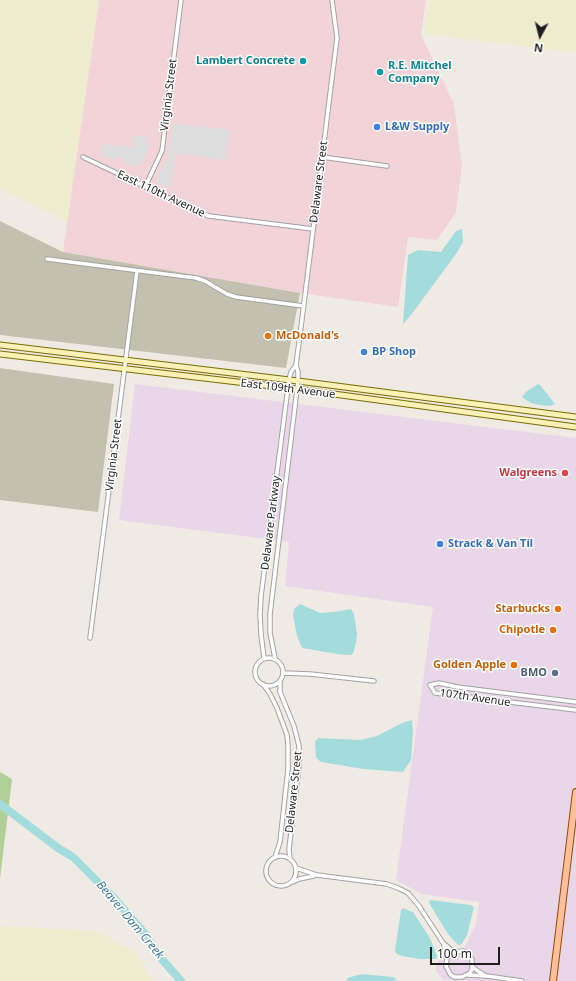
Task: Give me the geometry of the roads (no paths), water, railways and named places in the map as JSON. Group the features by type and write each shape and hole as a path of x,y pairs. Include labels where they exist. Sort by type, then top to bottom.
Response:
{"main road":[{"name":"East 109th Avenue","path":"0,345 298,381 576,417"},
{"name":"East 109th Avenue","path":"0,354 125,370 297,389 576,427"},
{"path":"553,981 576,792"}],"street":[{"name":"Virginia Street","path":"145,187 162,151 181,0"},
{"name":"Delaware Street","path":"297,389 298,372 296,365 337,38 332,0"},
{"name":"East 110th Avenue","path":"83,157 209,216 313,229"},
{"path":"322,157 388,166"},
{"path":"47,259 196,278 205,281 226,294 236,297 303,306"},
{"name":"Virginia Street","path":"90,638 137,271"},
{"name":"Delaware Street","path":"288,388 291,372 296,365"},
{"name":"Delaware Parkway","path":"264,658 260,634 261,596 288,388"},
{"name":"Delaware Parkway","path":"274,658 270,633 270,614 297,389"},
{"path":"264,658 274,658 282,664 283,673 280,681 272,686 263,684 256,678 255,669 264,658"},
{"path":"283,673 310,674 374,681"},
{"name":"Delaware Street","path":"280,681 280,692 294,726 299,746 299,766 289,849 290,859"},
{"name":"107th Avenue","path":"576,702 457,687 439,683 430,685 435,693 576,710"},
{"name":"Delaware Street","path":"263,684 277,708 287,735 288,745 288,769 280,842 275,857"},
{"path":"293,882 297,873 296,868 290,859 286,857 275,857 271,860 266,869 267,879 270,883 279,887 289,885 307,876 317,875"},
{"path":"296,868 317,875 387,884 408,893 419,906 443,943 454,952"},
{"path":"443,943 447,958 446,966 450,974 458,978 466,976 487,976 522,981"},
{"path":"447,958 454,952 463,951 467,953 472,960 472,966 470,973 466,976"},
{"path":"472,966 480,973 487,976"}],"water":[{"path":"462,229 463,242 456,254 403,324 408,255 418,250 441,252 456,231"},
{"path":"538,384 555,404 551,406 539,405 531,403 522,397 526,392"},
{"path":"300,604 320,613 351,609 354,614 357,634 353,654 337,654 302,648 297,636 293,615 294,609"},
{"path":"412,720 413,732 411,760 403,772 363,769 321,762 316,758 315,742 318,738 360,740 377,736 402,723"},
{"path":"430,900 471,905 474,907 467,935 462,944 459,945 448,934 429,903"},
{"path":"403,908 413,912 430,938 437,956 436,959 419,959 402,956 397,954 395,951 401,910"}],"waterway":[{"name":"Beaver Dam Creek","path":"0,804 58,848 73,857 115,899 146,935 159,956 181,981"},
{"name":"Beaver Dam Creek","path":"351,981 362,978 392,981"}],"place":[{"name":"Lambert Concrete","path":"303,61"},
{"name":"R.E. Mitchel Company","path":"380,72"},
{"name":"L&W Supply","path":"377,127"},
{"name":"McDonald's","path":"268,336"},
{"name":"BP Shop","path":"364,352"},
{"name":"Walgreens","path":"565,473"},
{"name":"Strack & Van Til","path":"440,544"},
{"name":"Starbucks","path":"558,609"},
{"name":"Chipotle","path":"553,630"},
{"name":"Golden Apple","path":"514,665"},
{"name":"BMO","path":"555,673"}]}
